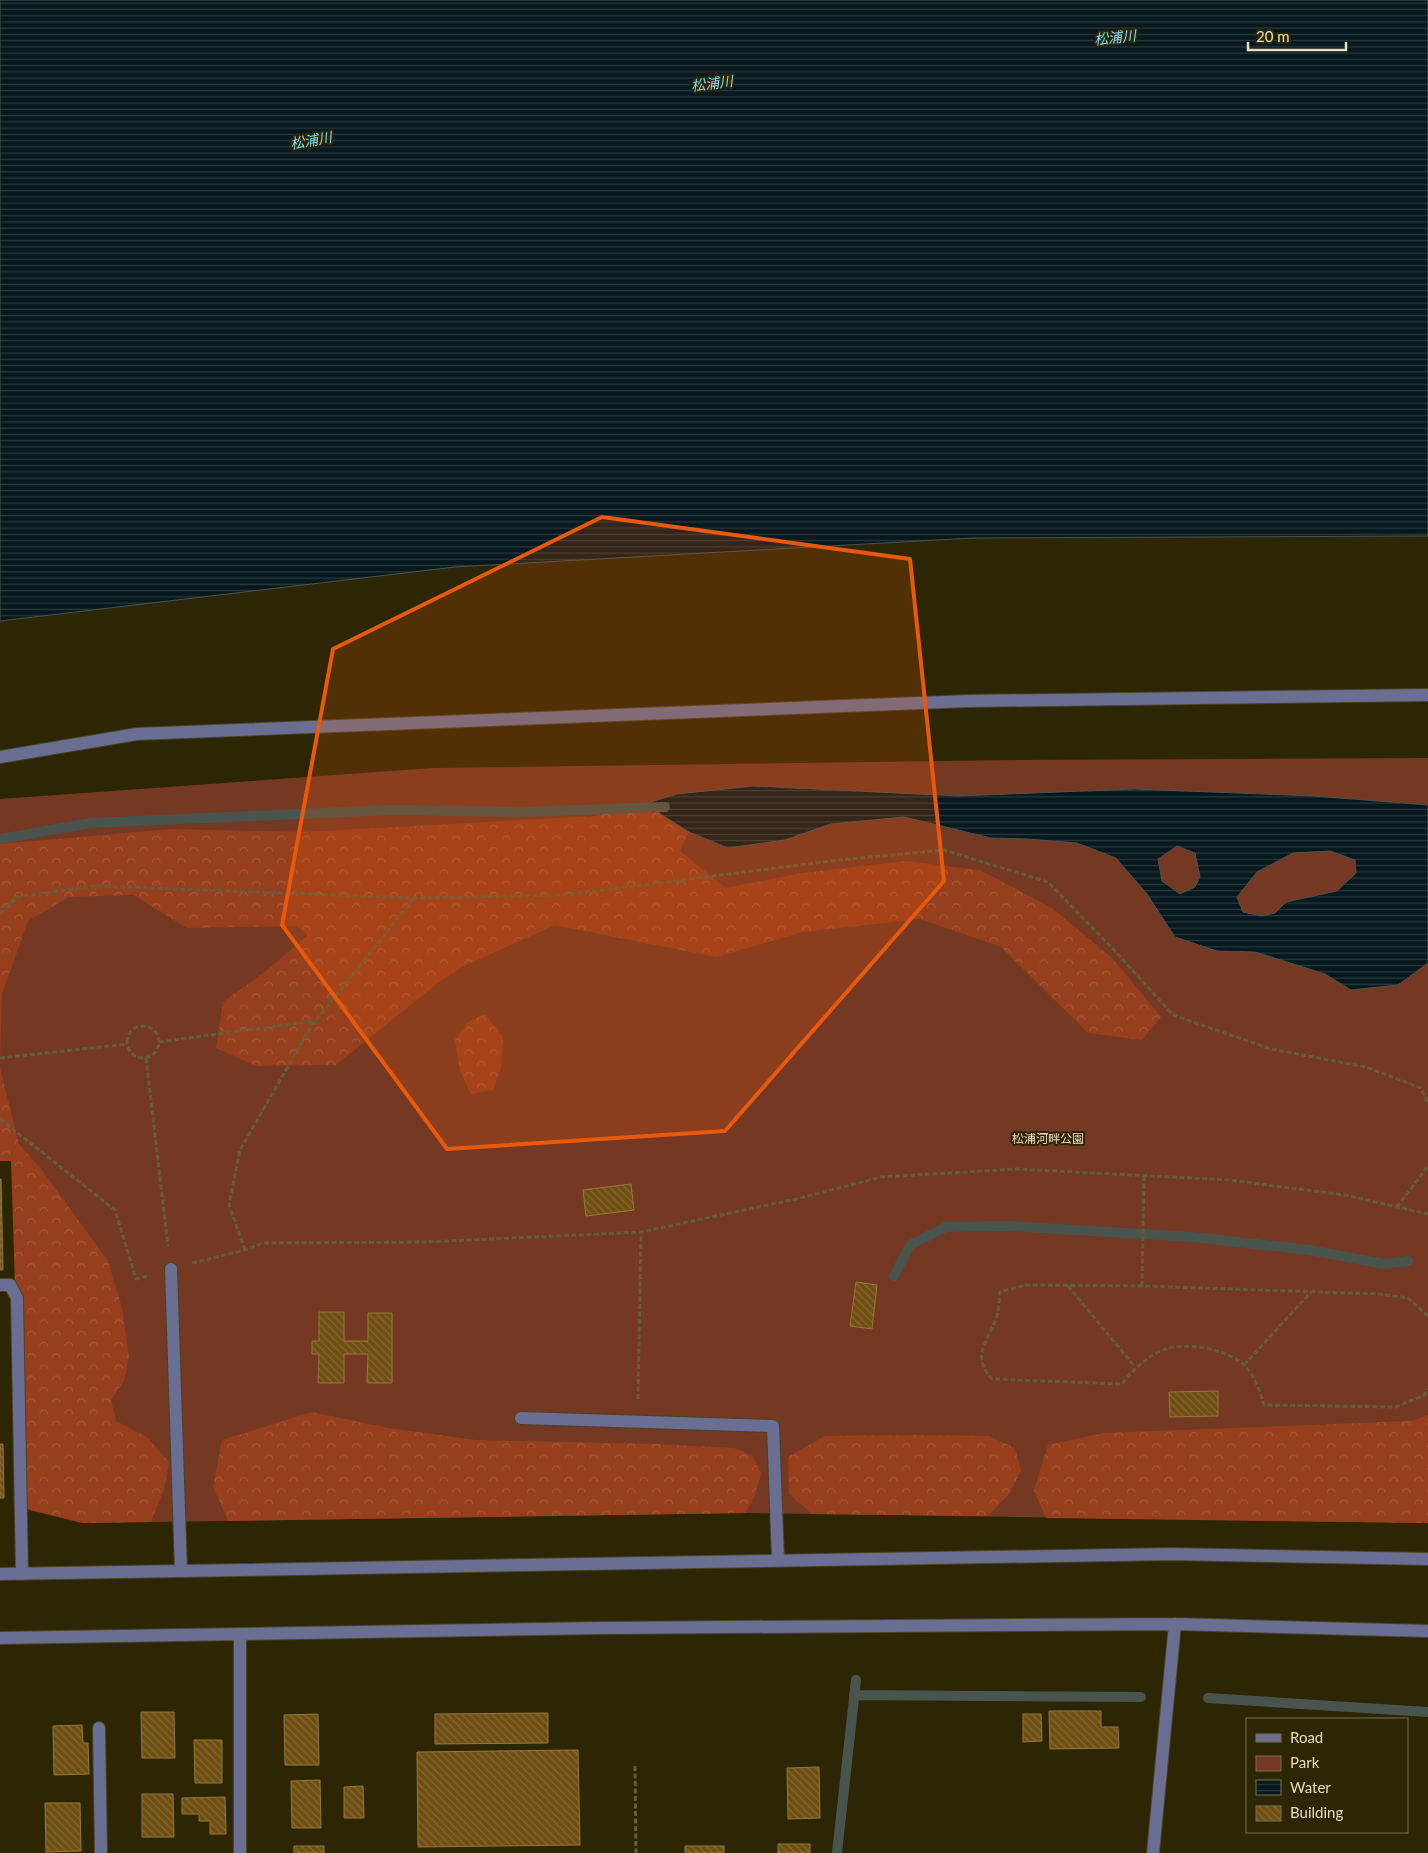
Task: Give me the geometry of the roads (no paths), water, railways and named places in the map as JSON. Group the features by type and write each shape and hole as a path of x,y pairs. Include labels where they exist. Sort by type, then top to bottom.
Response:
{"street":[{"path":"0,757 137,734 969,701 1428,695"},
{"path":"171,1269 181,1571"},
{"path":"0,1285 10,1285 17,1298 22,1574"},
{"path":"521,1418 773,1426 778,1560"},
{"path":"0,1574 1171,1554 1428,1559"},
{"path":"0,1638 618,1628 1175,1624 1428,1631"},
{"path":"1153,1853 1175,1624"},
{"path":"240,1634 240,1853"},
{"path":"99,1728 101,1853"}],"water":[{"name":"松浦川","path":"0,0 1428,0 1428,536 973,538 455,567 0,621"},
{"path":"753,786 959,796 1134,789 1314,796 1428,805 1428,963 1398,985 1351,990 1325,974 1255,952 1217,951 1175,937 1147,894 1116,858 1077,843 991,838 904,817 831,824 785,840 728,848 689,832 647,803 677,794","holes":["1177,846 1195,853 1200,877 1195,887 1180,894 1162,881 1158,859","1330,851 1355,860 1356,873 1337,891 1286,902 1275,913 1261,916 1243,912 1237,897 1257,872 1293,853"]}],"waterway":[{"path":"0,839 90,823 391,810 523,812 665,807"},
{"path":"894,1276 910,1245 946,1227 1008,1226 1193,1237 1309,1250 1384,1264 1408,1261"},
{"path":"837,1853 856,1680"},
{"path":"854,1695 1141,1697"},
{"path":"1208,1698 1428,1712"}],"park label":[{"name":"松浦河畔公園","path":"1048,1138"}]}
